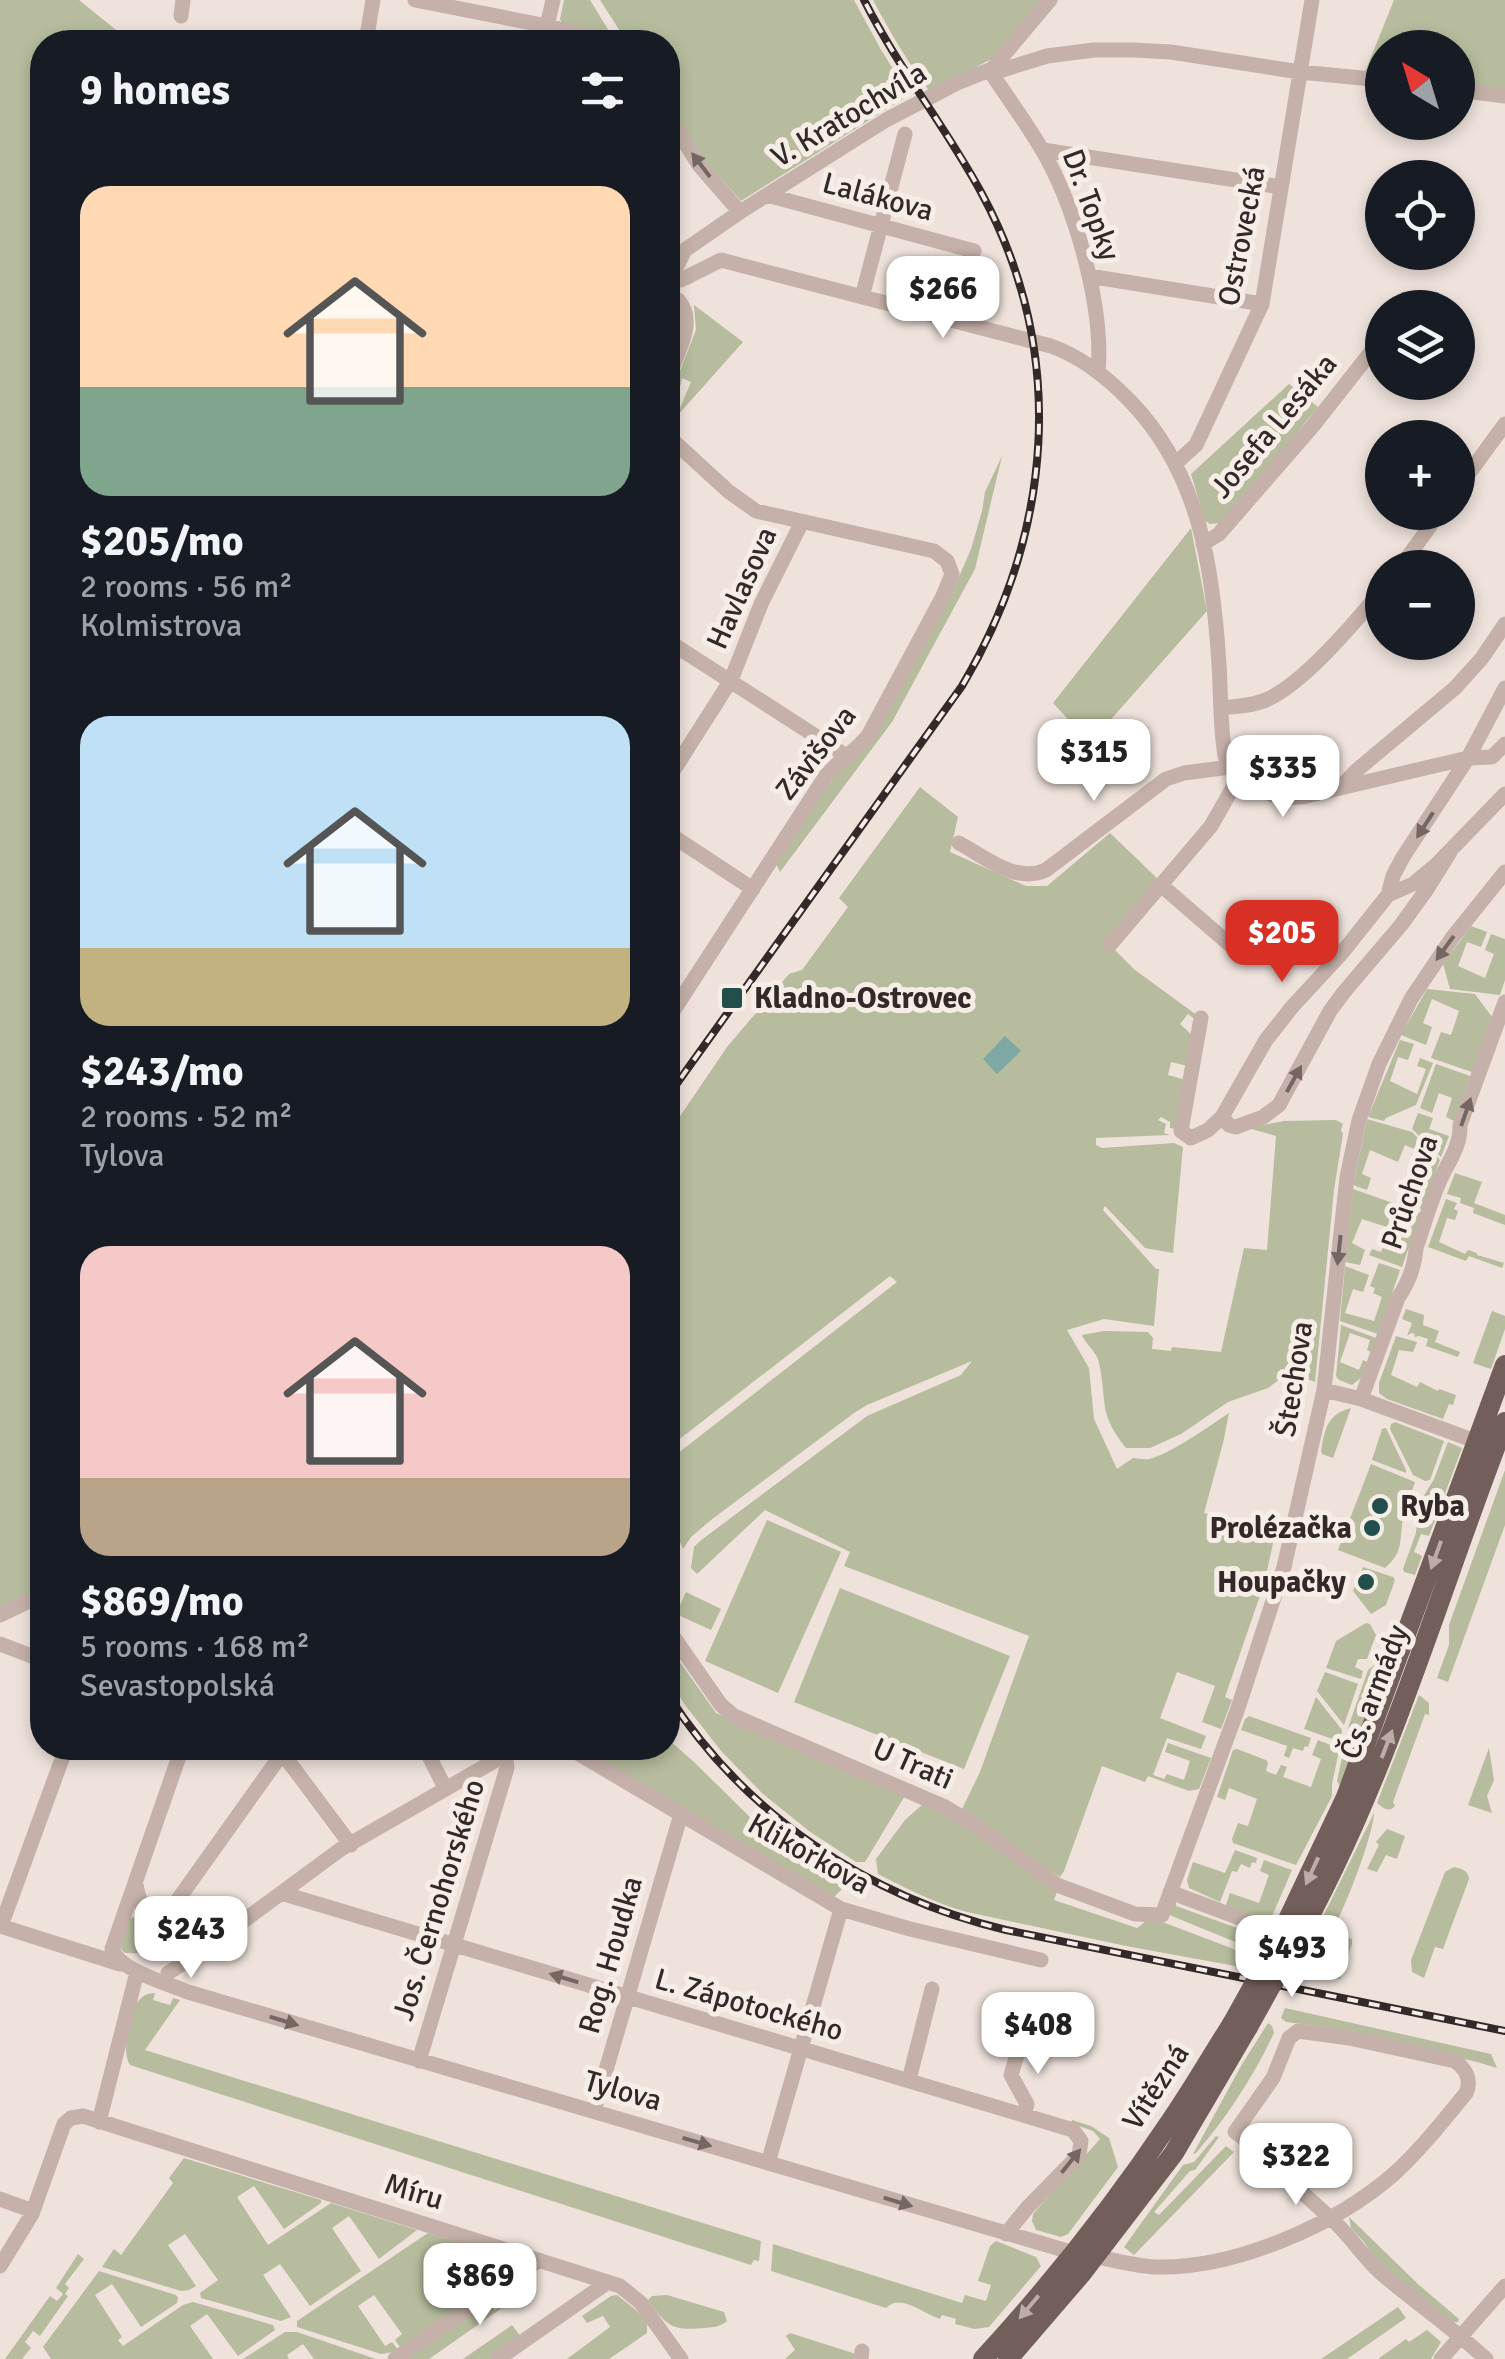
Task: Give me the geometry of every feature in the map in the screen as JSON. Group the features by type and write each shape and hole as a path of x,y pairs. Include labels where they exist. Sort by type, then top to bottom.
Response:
{"main road":[{"name":"Čs. armády","path":"1284,1947 1338,1861 1410,1684 1486,1445 1505,1365"},
{"name":"Čs. armády","path":"1284,1947 1290,1918 1353,1780 1486,1445 1505,1425"},
{"name":"Vítězná","path":"1008,2359 1096,2255 1174,2153 1284,1947"},
{"name":"Vítězná","path":"983,2359 1074,2253 1240,2026"}],"street":[{"path":"368,30 373,0"},
{"path":"415,0 564,30"},
{"path":"548,26 553,0"},
{"name":"V. Kratochvíla","path":"680,262 685,250 740,212 902,111 992,69 1050,0"},
{"name":"Ostrovecká","path":"1176,463 1196,445 1262,304 1312,0"},
{"path":"1024,31 1026,44 1047,56"},
{"path":"992,69 1094,50 1152,51 1365,78"},
{"name":"Dr. Topky","path":"992,69 1043,150 1071,214 1089,276 1098,372"},
{"path":"1475,92 1505,96"},
{"path":"680,134 699,165 740,212"},
{"path":"862,296 904,134"},
{"path":"1043,150 1280,187"},
{"name":"Lalákova","path":"767,196 974,250"},
{"path":"680,274 721,260 1051,346 1072,355 1114,385 1148,421 1176,463 1203,544 1214,603 1223,742 1234,772 1211,826 1110,945"},
{"path":"1089,276 1262,304"},
{"path":"680,306 685,308 687,322 680,343"},
{"name":"Josefa Lesáka","path":"1203,544 1219,534 1242,509 1365,360"},
{"path":"1475,465 1505,424"},
{"path":"680,446 752,509 802,522"},
{"name":"Závišova","path":"680,1002 825,777 872,730 952,577 947,560 931,550 802,522"},
{"name":"Havlasova","path":"680,760 731,680 802,522"},
{"path":"1221,708 1266,700 1282,691 1365,609"},
{"path":"1340,787 1455,688 1505,624"},
{"path":"680,648 846,755"},
{"path":"1201,1018 1181,1131 1190,1138 1208,1130 1222,1117 1273,1030 1342,954 1388,895 1403,857 1468,758 1505,688"},
{"path":"959,844 1020,875 1041,873 1166,779 1184,773 1234,772 1273,795 1302,797 1468,758 1494,756 1505,744"},
{"path":"1388,895 1416,882 1505,794"},
{"path":"680,841 754,889"},
{"path":"1222,1117 1236,1127 1262,1118 1279,1105 1330,1011 1401,925 1450,852"},
{"name":"Štechova","path":"1162,1915 1280,1581 1324,1390 1348,1165 1359,1120 1401,1016 1452,938 1505,872"},
{"path":"1161,885 1236,950"},
{"name":"Průchova","path":"1360,1398 1416,1260 1416,1248 1460,1136 1460,1125 1505,1002"},
{"path":"1324,1390 1360,1398 1486,1445"},
{"path":"0,1615 30,1601"},
{"path":"0,1644 30,1655"},
{"name":"U Trati","path":"680,1646 721,1705 734,1716 945,1807 1057,1885 1135,1914 1162,1915"},
{"path":"62,1760 0,1926 105,1952 126,1908 178,1760"},
{"path":"157,1929 276,1760"},
{"path":"286,1760 351,1845"},
{"path":"431,1760 445,1788"},
{"path":"163,1976 341,1849 494,1760"},
{"name":"Jos. Černohorského","path":"419,2061 509,1760"},
{"name":"Klikorkova","path":"590,1760 841,1909 1041,1960"},
{"name":"Rog. Houdka","path":"594,2112 681,1814"},
{"path":"135,1881 138,1900 157,1929 183,1952 208,1947"},
{"path":"1170,1892 1261,1926 1277,1925 1290,1918"},
{"name":"L. Zápotockého","path":"280,1893 1073,2130 1080,2137 1079,2156 1006,2234"},
{"path":"126,1908 136,1907 146,1915"},
{"path":"768,2163 841,1909"},
{"name":"Tylova","path":"105,1952 138,1972 163,1976 188,1992 1074,2253"},
{"path":"163,1976 183,1952"},
{"path":"0,2266 33,2211 64,2124 79,2116 99,2122 138,1972"},
{"path":"909,2080 932,1989"},
{"path":"1024,2115 1027,2104 1011,2075 1026,2025"},
{"path":"1074,2253 1144,2266 1203,2263 1254,2249 1330,2216 1368,2194 1409,2159 1466,2093 1468,2076 1462,2066 1451,2060 1302,2030 1288,2040 1273,2078 1236,2132 1330,2216 1378,2270 1486,2359"},
{"name":"Míru","path":"99,2122 608,2282 641,2303 681,2359"},
{"path":"0,2198 33,2211"},
{"path":"395,2359 539,2260"},
{"path":"498,2359 608,2282"},
{"path":"1440,2359 1505,2286"}],"green space":[{"path":"0,0 79,0 116,30 30,30 30,1593 0,1607"},
{"path":"564,0 590,0 608,30 562,23"},
{"path":"600,0 854,0 909,95 741,201 705,161 680,123 680,30 619,30"},
{"path":"873,0 1042,0 995,57 930,92"},
{"path":"1394,0 1505,0 1505,94 1475,89 1475,30 1382,30"},
{"path":"694,305 743,342 680,413 691,382 682,378 680,387 680,371 696,330"},
{"path":"1289,384 1318,407 1220,523 1210,524 1205,521 1191,474"},
{"path":"1002,456 975,569 892,722 780,872 775,862 949,600 971,549 985,492"},
{"path":"1191,528 1207,611 1090,743 1053,703"},
{"path":"920,787 958,817 950,852 1026,886 1047,886 1110,833 1159,880 1107,942 1135,970 1198,1016 1196,1020 1188,1014 1180,1024 1193,1036 1188,1066 1171,1062 1168,1075 1186,1080 1176,1129 1161,1117 1158,1120 1166,1124 1164,1133 1170,1135 1096,1138 1096,1145 1102,1148 1174,1143 1183,1147 1173,1253 1145,1248 1105,1206 1103,1210 1159,1269 1154,1326 1104,1319 1067,1330 1089,1368 1094,1419 1117,1469 1133,1458 1149,1459 1167,1452 1229,1413 1204,1513 1276,1530 1264,1584 1225,1697 1232,1700 1221,1729 1202,1722 1215,1686 1177,1672 1160,1718 1206,1736 1201,1749 1167,1738 1153,1775 1164,1779 1167,1774 1184,1780 1190,1761 1165,1752 1168,1743 1211,1758 1199,1789 1189,1791 1148,1776 1145,1782 1102,1766 1060,1877 962,1809 980,1772 1029,1636 844,1566 850,1552 765,1510 697,1574 691,1568 694,1547 700,1541 867,1416 961,1375 972,1361 854,1413 711,1520 683,1549 680,1542 680,1452 897,1282 890,1276 680,1439 680,1116 727,1047 789,974 802,970 848,907 839,898"},
{"path":"1471,926 1487,932 1481,947 1467,942 1458,966 1485,978 1494,954 1485,950 1491,934 1505,939 1505,980 1500,995 1450,989 1443,964"},
{"path":"1427,989 1475,994 1492,1017 1472,1072 1431,1058 1441,1032 1451,1035 1459,1011 1432,999 1423,1023 1432,1027 1426,1045 1401,1035"},
{"path":"1400,1040 1414,1044 1408,1060 1398,1057 1390,1081 1417,1094 1426,1069 1417,1066 1420,1058 1433,1063 1416,1105 1384,1121 1368,1117"},
{"path":"1436,1064 1470,1076 1454,1121 1446,1117 1452,1098 1439,1093 1432,1113 1420,1108"},
{"path":"1418,1113 1433,1118 1429,1129 1449,1136 1441,1157 1412,1129"},
{"path":"1367,1119 1412,1132 1440,1160 1422,1209 1400,1201 1407,1181 1423,1181 1432,1157 1405,1145 1398,1162 1370,1150 1362,1174 1371,1178 1367,1190 1353,1185"},
{"path":"1336,1120 1343,1124 1343,1134 1315,1382 1294,1374 1285,1375 1268,1388 1228,1402 1181,1434 1150,1448 1126,1448 1107,1416 1098,1359 1082,1335 1148,1332 1153,1338 1152,1349 1221,1352 1244,1248 1267,1250 1276,1136 1248,1128 1284,1121"},
{"path":"1455,1173 1482,1182 1474,1203 1505,1215 1505,1225 1473,1213 1474,1208 1460,1203 1461,1198 1447,1194"},
{"path":"1353,1189 1421,1213 1402,1267 1369,1255 1372,1249 1381,1252 1390,1228 1362,1219 1352,1243 1365,1250 1360,1265 1345,1262"},
{"path":"1446,1199 1457,1203 1454,1209 1458,1211 1455,1220 1447,1218 1439,1242 1465,1254 1468,1250 1504,1263 1502,1268 1469,1256 1466,1261 1428,1247"},
{"path":"1379,1263 1400,1270 1378,1334 1340,1321 1345,1266 1369,1275 1363,1292 1353,1289 1345,1313 1374,1321 1382,1297 1373,1293 1375,1288 1370,1286"},
{"path":"1406,1309 1424,1315 1423,1325 1439,1331 1435,1342 1460,1352 1458,1357 1426,1346 1428,1339 1411,1333 1407,1336 1412,1323 1402,1319"},
{"path":"1492,1311 1505,1316 1505,1329 1491,1369 1473,1363"},
{"path":"1341,1325 1376,1338 1371,1352 1367,1350 1370,1340 1350,1333 1340,1362 1359,1370 1363,1360 1367,1362 1362,1377 1352,1385 1336,1376"},
{"path":"1396,1336 1417,1342 1413,1352 1399,1350 1391,1375 1417,1387 1420,1382 1456,1395 1443,1419 1379,1393"},
{"path":"1351,1408 1333,1458 1322,1454 1328,1424 1337,1414"},
{"path":"1395,1422 1444,1441 1430,1480 1413,1475 1390,1429"},
{"path":"1386,1428 1406,1473 1372,1460 1382,1429"},
{"path":"1448,1442 1462,1448 1429,1536 1421,1534 1414,1552 1422,1556 1415,1575 1404,1572 1416,1533 1418,1505 1434,1479"},
{"path":"1371,1464 1415,1482 1404,1514 1399,1549 1385,1568 1338,1550"},
{"path":"1505,1470 1505,1525 1448,1682 1437,1678 1449,1645 1449,1625"},
{"path":"767,1520 841,1552 778,1693 705,1661"},
{"path":"1363,1567 1395,1580 1386,1605 1371,1614 1353,1591"},
{"path":"840,1588 1010,1656 964,1769 794,1702"},
{"path":"686,1592 721,1609 711,1630 680,1616"},
{"path":"1366,1623 1376,1635 1367,1659 1358,1659 1355,1667 1363,1671 1361,1679 1326,1668 1336,1641"},
{"path":"1385,1656 1392,1658 1340,1786 1337,1781 1349,1725 1368,1670"},
{"path":"680,1662 716,1713 906,1794 865,1862 856,1862 809,1831 763,1794 722,1752 680,1697"},
{"path":"1325,1672 1358,1684 1344,1725 1317,1691"},
{"path":"1419,1695 1429,1703 1429,1715 1425,1714 1393,1802 1395,1806 1386,1809 1377,1803"},
{"path":"1316,1697 1342,1730 1341,1742 1304,1729"},
{"path":"1249,1716 1311,1738 1308,1747 1303,1751 1293,1748 1289,1758 1284,1756 1287,1746 1241,1730"},
{"path":"1318,1740 1339,1751 1332,1796 1296,1865 1233,1843 1238,1823 1248,1826 1257,1799 1229,1788 1225,1800 1217,1797 1233,1750 1266,1760 1266,1771 1276,1775 1281,1765 1287,1767 1283,1777 1311,1787 1321,1759 1312,1755"},
{"path":"1489,1748 1494,1780 1487,1796 1492,1813 1468,1805"},
{"path":"680,1750 761,1828 843,1888 832,1899 598,1760 680,1760"},
{"path":"923,1804 944,1811 1057,1892 1054,1900 1137,1928 1146,1921 1157,1920 1251,1959 1246,1968 1126,1946 967,1912 910,1890 878,1874 876,1859 905,1820"},
{"path":"1374,1813 1342,1911 1315,1959 1305,1960 1310,1943"},
{"path":"1387,1829 1405,1836 1397,1859 1386,1855 1377,1872 1367,1869 1379,1845 1376,1842"},
{"path":"1235,1850 1257,1858 1256,1863 1252,1862 1250,1868 1241,1864 1237,1872 1232,1871 1220,1902 1189,1888 1187,1880 1193,1862 1225,1873"},
{"path":"1264,1860 1292,1870 1273,1914 1263,1919 1225,1908 1230,1893 1259,1903 1269,1875 1260,1871"},
{"path":"1454,1867 1466,1872 1469,1879 1443,1949 1435,1947 1424,1978 1412,1972 1411,1960 1445,1872"},
{"path":"1165,1901 1265,1938 1255,1950 1162,1912"},
{"path":"133,1917 140,1919 164,1944 163,1954 125,1953 120,1948"},
{"path":"1340,1935 1352,1939 1352,1944 1340,1979 1303,1972 1319,1971 1325,1957 1331,1957"},
{"path":"155,1993 153,2000 170,2005 173,1998 180,2000 145,2050 761,2241 759,2261 754,2260 751,2265 130,2065 126,2041 132,2013 141,1998"},
{"path":"1285,2008 1491,2054 1497,2068 1324,2027 1286,2022 1281,2018"},
{"path":"1268,2023 1274,2033 1257,2065 1219,2125 1193,2154 1241,2066"},
{"path":"1072,2120 1109,2138 1118,2167 1068,2234 1061,2237 1036,2230 1032,2221 1033,2214 1100,2139 1093,2131 1071,2123"},
{"path":"1219,2137 1195,2170 1154,2212 1159,2215 1226,2146 1234,2152 1134,2255 1124,2247 1183,2165 1194,2162"},
{"path":"184,2158 321,2200 284,2229 254,2186 237,2197 268,2245 331,2203 417,2230 379,2259 349,2216 332,2228 361,2271 310,2306 280,2264 263,2275 291,2317 281,2321 201,2298 200,2293 218,2280 185,2234 168,2245 196,2286 189,2290 181,2291 102,2267 114,2249 121,2255 173,2183 169,2178"},
{"path":"1349,2217 1458,2322 1377,2262 1351,2228"},
{"path":"428,2233 520,2264 473,2302 465,2291 472,2286 445,2246 428,2257 455,2297 463,2293 470,2304 402,2350 395,2340 402,2334 374,2295 358,2306 385,2346 392,2342 399,2351 381,2354 297,2327 297,2321"},
{"path":"996,2241 1036,2257 1041,2266 989,2327 974,2329 955,2324 956,2319 942,2315 940,2319 905,2303 886,2308 771,2271 773,2244 962,2303 965,2295 986,2301 991,2285 978,2281 990,2246"},
{"path":"78,2254 84,2259 65,2284 68,2296 40,2336 33,2331 25,2342 31,2348 22,2359 5,2359 50,2296 57,2301 63,2294 56,2288"},
{"path":"99,2271 178,2298 177,2303 141,2327 112,2284 95,2295 122,2337 118,2340 123,2346 193,2302 273,2325 275,2330 238,2356 207,2314 190,2326 213,2359 51,2359 43,2347"},
{"path":"617,2295 647,2322 647,2333 609,2359 567,2359 610,2327 603,2316 587,2323 582,2316"},
{"path":"667,2295 724,2312 727,2321 704,2328 671,2325 648,2300"},
{"path":"489,2301 495,2310 502,2308 429,2359 406,2359"},
{"path":"1398,2307 1406,2318 1347,2359 1321,2359"},
{"path":"512,2325 521,2337 490,2359 463,2359"},
{"path":"1427,2330 1441,2342 1431,2359 1378,2359 1406,2339 1409,2342"},
{"path":"285,2332 297,2332 376,2359 314,2359 303,2344 287,2355 289,2359 243,2359"},
{"path":"790,2333 856,2354 856,2359 785,2359 795,2350 786,2336"}],"water":[{"path":"1005,1036 1021,1051 997,1074 983,1059"}],"railway":[{"path":"680,1079 962,686 993,627 1016,567 1031,505 1038,442 1037,379 1028,317 1010,255 968,169 864,0"},
{"path":"680,1712 734,1778 814,1845 859,1873 955,1915 1006,1930 1505,2031"}],"place":[{"name":"Kladno-Ostrovec","path":"732,998"},
{"name":"Ryba","path":"1380,1506"},
{"name":"Prolézačka","path":"1372,1528"},
{"name":"Houpačky","path":"1366,1582"}]}
